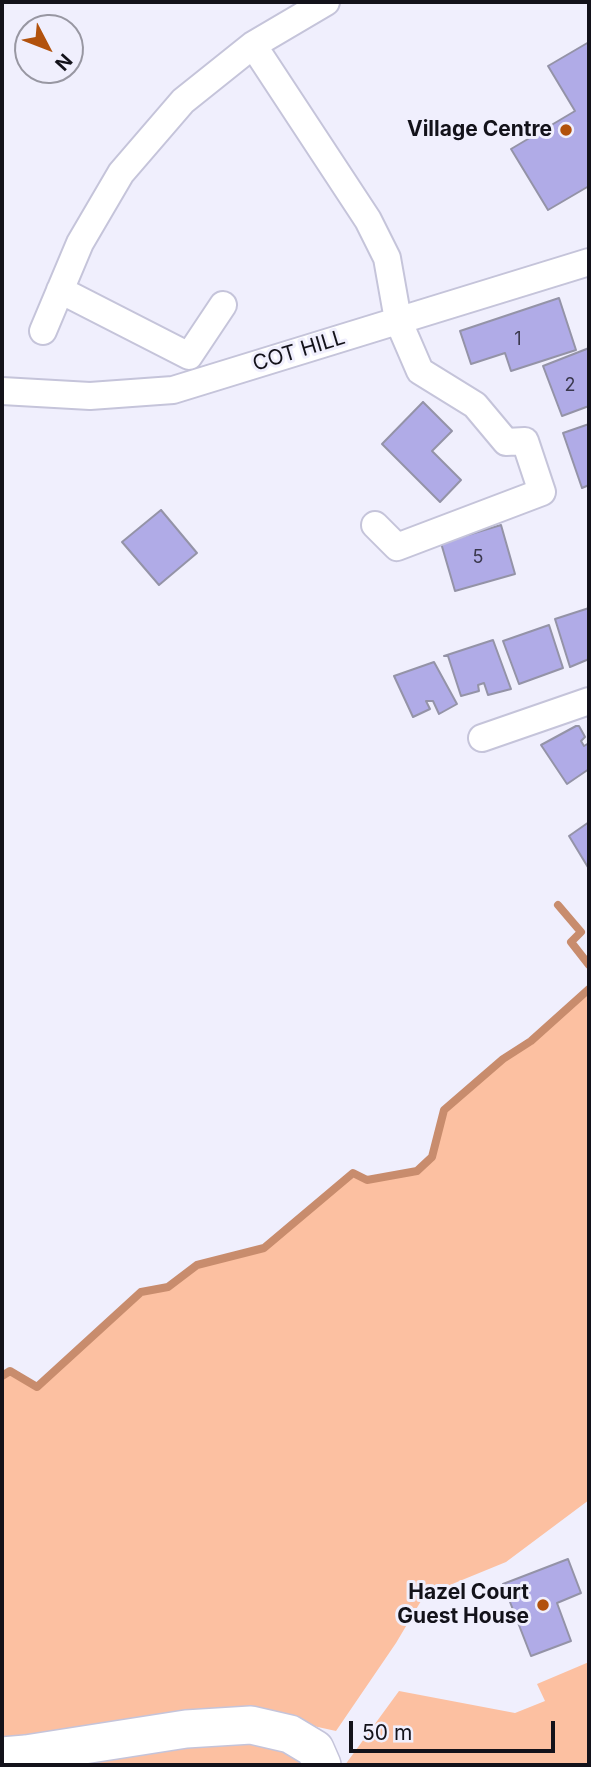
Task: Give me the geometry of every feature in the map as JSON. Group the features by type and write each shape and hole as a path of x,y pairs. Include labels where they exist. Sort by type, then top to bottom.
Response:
{"street":[{"path":"43,331 80,243 121,173 183,101 253,45 326,2"},
{"path":"253,45 368,220 387,258 398,320 420,371 475,405 506,442 525,441 542,492 397,547 375,524"},
{"name":"COT HILL","path":"2,391 90,396 173,390 589,262"},
{"path":"60,290 189,356 223,305"},
{"path":"482,738 589,701"},
{"path":"2,1756 186,1728 251,1725 290,1734 315,1749 322,1765"}],"shaded area":[{"path":"589,989 589,1500 506,1562 445,1587 421,1601 336,1731 286,1720 2,1746 2,1376 10,1371 37,1387 141,1292 168,1287 197,1265 264,1248 353,1173 367,1180 417,1171 432,1157 444,1110 503,1059 531,1041"},
{"path":"589,1662 589,1765 345,1765 399,1691 515,1713 545,1701 537,1684"},
{"path":"255,1738 298,1755 303,1765 16,1765"}],"building":[{"name":"Village Centre","path":"589,42 589,186 548,210 511,149 575,111 548,66"},
{"path":"559,298 576,350 511,371 505,353 471,364 460,331"},
{"path":"589,348 589,406 562,416 543,366"},
{"path":"423,402 452,431 432,451 461,480 440,502 382,444"},
{"path":"589,424 589,485 582,488 563,433"},
{"path":"161,510 197,553 159,585 122,542"},
{"path":"501,525 515,574 455,591 441,543"},
{"path":"589,608 589,659 570,667 555,619"},
{"path":"549,625 563,668 519,684 503,641"},
{"path":"493,640 511,689 488,695 484,683 478,685 479,691 461,696 448,656 444,656"},
{"path":"434,662 457,704 439,714 433,701 426,701 430,709 413,717 394,676"},
{"path":"579,726 585,737 581,741 584,746 589,743 589,769 567,784 541,745"},
{"path":"589,822 589,869 569,836"},
{"path":"568,1559 581,1593 557,1603 571,1641 531,1656 503,1584"}],"waterway":[{"path":"558,905 581,932 571,942 589,965"},
{"path":"2,1376 10,1371 37,1387 141,1292 168,1287 197,1265 264,1248 353,1173 367,1180 417,1171 432,1157 444,1110 503,1059 531,1041 589,989"}],"place":[{"name":"Village Centre","path":"566,130"},
{"name":"Hazel Court Guest House","path":"543,1605"}]}
